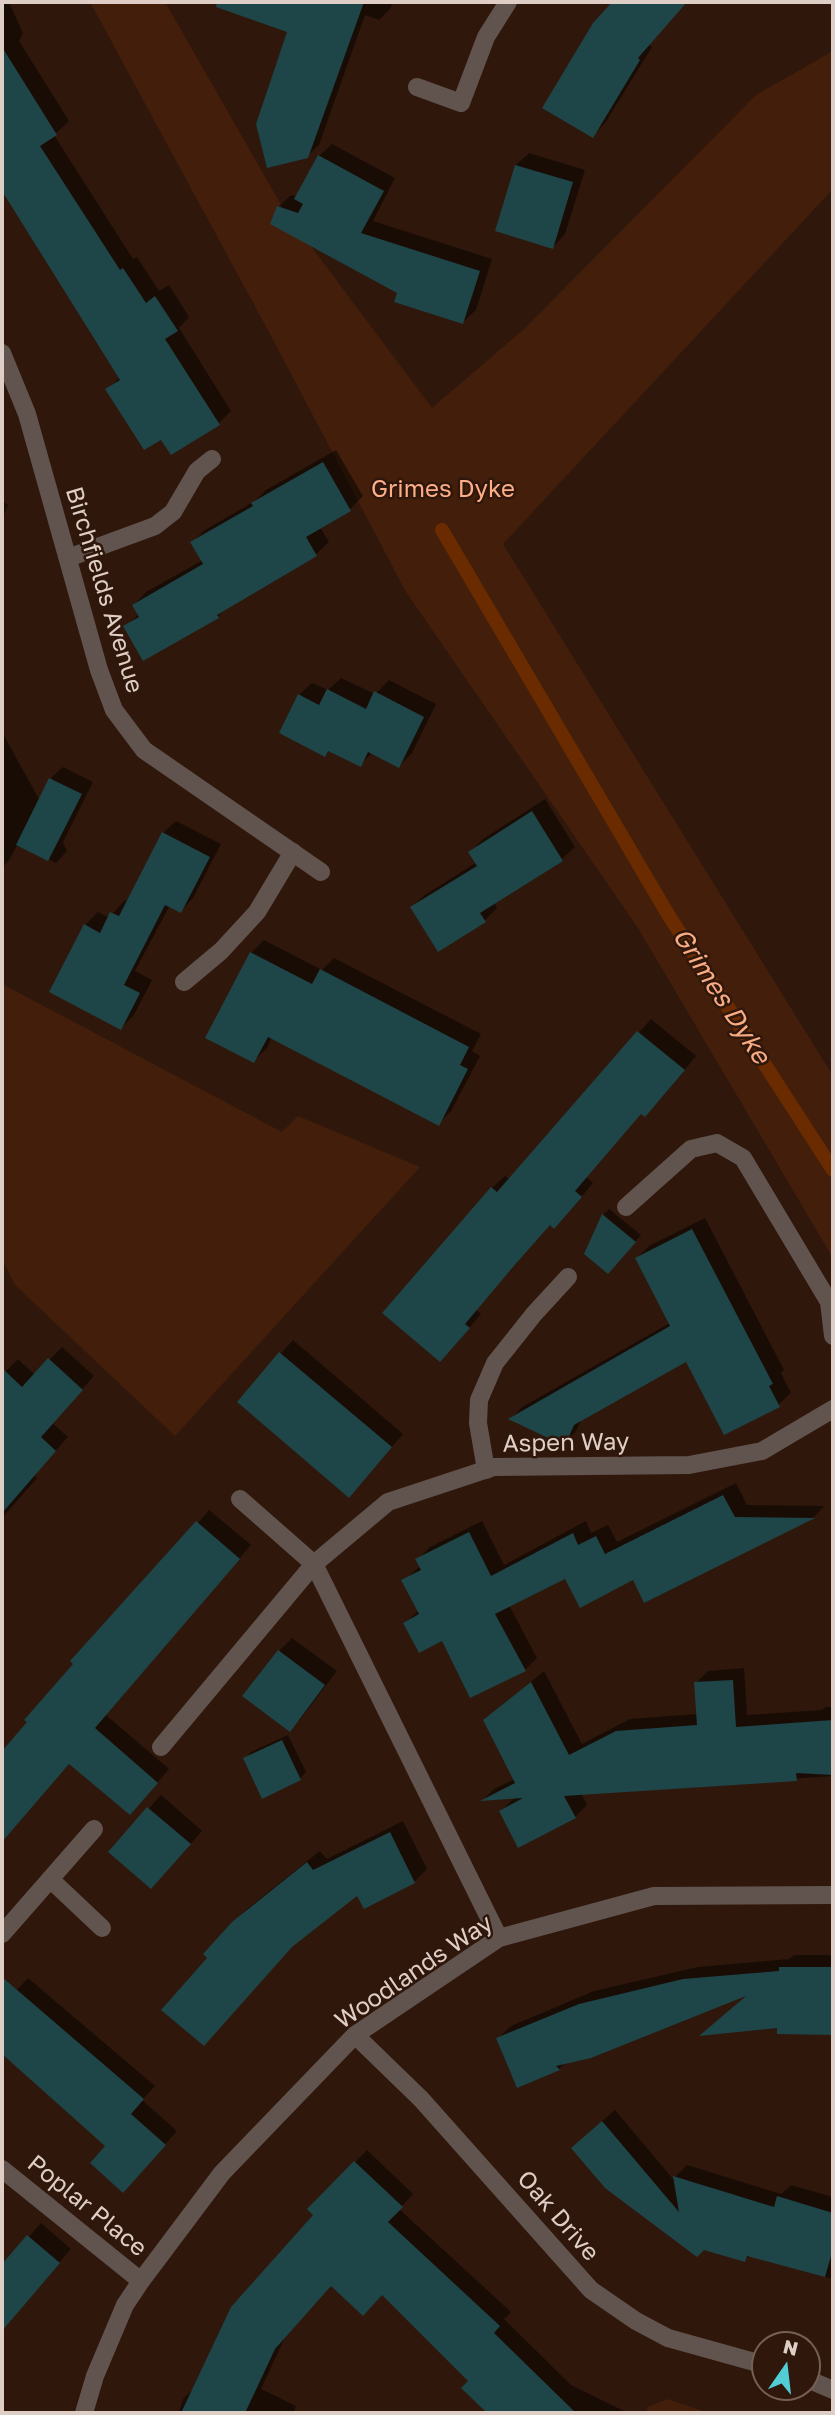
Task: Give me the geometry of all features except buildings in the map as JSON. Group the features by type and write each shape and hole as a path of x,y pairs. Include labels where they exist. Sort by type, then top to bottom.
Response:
{"street":[{"path":"417,87 461,103 486,37 508,2"},
{"name":"Birchfields Avenue","path":"2,352 27,414 99,670 114,710 144,750 321,872"},
{"path":"68,558 155,526 173,512 197,471 212,459"},
{"path":"184,982 221,951 257,912 293,852"},
{"path":"626,1207 691,1149 717,1143 743,1158 829,1303 833,1336"},
{"path":"486,1470 478,1423 479,1400 495,1363 568,1277"},
{"name":"Aspen Way","path":"161,1747 314,1564 388,1502 494,1467 689,1465 762,1451 833,1409"},
{"path":"240,1499 314,1564 499,1938"},
{"path":"2,1934 94,1829"},
{"path":"50,1880 102,1928"},
{"name":"Woodlands Way","path":"84,2413 95,2376 125,2305 141,2281 222,2173 355,2035 499,1938 654,1896 833,1895"},
{"name":"Oak Drive","path":"355,2035 421,2099 591,2290 636,2321 668,2338 751,2361"},
{"name":"Poplar Place","path":"2,2169 141,2281"}],"green space":[{"name":"Grimes Dyke","path":"90,2 165,2 284,210 432,408 523,330 756,95 833,51 833,189 503,544 833,1076 833,1258 638,928 406,592"},
{"path":"2,984 282,1132 298,1116 420,1167 175,1436 15,1285 2,1259"},
{"path":"667,2399 710,2413 646,2413 648,2407"}],"waterway":[{"name":"Grimes Dyke","path":"442,530 669,916 833,1170"}]}
